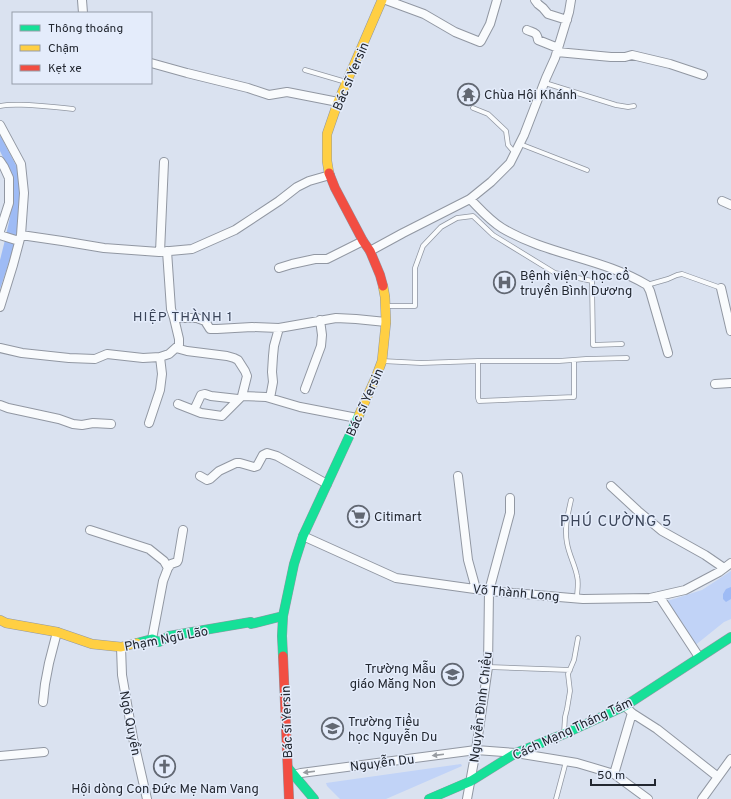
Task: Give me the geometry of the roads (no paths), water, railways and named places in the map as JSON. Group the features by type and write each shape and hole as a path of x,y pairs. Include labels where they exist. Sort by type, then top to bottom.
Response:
{"main road":[{"name":"Bác sĩ Yersin","path":"289,799 290,773 282,636 283,616 294,564 302,536 382,361 386,306 380,275 370,252 335,188 330,175 327,161 327,134 338,102 382,0"},
{"name":"Phạm Ngũ Lão","path":"0,620 6,623 57,632 92,644 121,647 152,639 158,642 169,636 251,622 251,624 283,616"},
{"name":"Cách Mạng Tháng Tám","path":"429,799 471,782 516,753 564,734 625,706 731,638"},
{"name":"Bác sĩ Yersin","path":"290,773 314,799"}],"street":[{"path":"82,0 83,12"},
{"path":"386,0 424,14 455,32 480,42 490,24 497,0"},
{"path":"535,0 548,14 567,20"},
{"path":"370,252 403,233 470,199 491,182 510,163 524,135 557,50 567,20 570,0"},
{"path":"527,30 536,34 538,36 538,40 557,50 611,57 625,57 632,55 670,64 703,75"},
{"path":"152,63 248,88 269,95 287,92 338,102"},
{"path":"0,125 21,164 24,193 19,239 13,265 0,307"},
{"path":"0,160 9,178 9,203 1,234 19,239 62,241 104,248 164,251 192,249 235,230 279,201 297,187 309,181 330,175"},
{"path":"0,348 22,353 95,359 107,354 143,358 160,357 169,354 179,345 179,339 171,309 164,251 164,162"},
{"path":"470,199 483,213 500,227 517,236 618,271 647,284 668,353"},
{"path":"722,201 731,205"},
{"path":"279,268 315,259 327,259 363,241"},
{"path":"721,288 731,331"},
{"path":"174,318 197,318 205,321 210,328 218,329 252,327 278,328 336,318 386,322"},
{"path":"305,389 321,346 322,335 320,320"},
{"path":"270,398 273,382 272,372 274,351 278,328"},
{"path":"176,348 234,358 238,360 247,376 240,397 222,416 201,413 178,404"},
{"path":"149,423 160,390 162,374 160,357"},
{"path":"715,384 731,383"},
{"path":"194,410 202,395 205,394 211,396 266,397 357,418"},
{"path":"0,405 59,419 73,424 110,424"},
{"path":"200,476 207,480 210,479 219,471 236,463 254,467 257,466 267,453 277,456 327,484"},
{"path":"458,476 468,560 476,589"},
{"path":"611,486 662,531 728,566"},
{"name":"Nguyễn Đình Chiểu","path":"467,799 471,782 488,668 489,591 510,513 510,498"},
{"path":"90,530 149,549 164,561 168,568"},
{"path":"152,639 163,581 170,564 177,562 178,560 183,530"},
{"name":"Võ Thành Long","path":"302,536 396,578 489,591 577,598 650,598 685,590 728,566"},
{"path":"659,596 700,657"},
{"path":"43,702 49,663 57,632"},
{"name":"Ngô Quyền","path":"121,647 122,675 133,738 147,799"},
{"path":"625,706 632,713 656,729 718,777"},
{"path":"614,774 632,713"},
{"name":"Nguyễn Du","path":"290,773 300,773 476,750 516,753 577,763 614,774 648,799"},
{"path":"0,756 44,752"},
{"path":"702,799 731,759"}],"lane":[{"path":"305,70 347,83"},
{"path":"544,83 616,105 628,107 634,106"},
{"path":"0,106 20,105 73,109"},
{"path":"473,108 488,114 506,131 508,145 515,153"},
{"path":"520,144 587,170"},
{"path":"386,306 415,306 415,268 424,246 441,227 457,218 473,216 493,235 555,272 592,281 593,345 622,344"},
{"path":"647,284 668,279 677,274 682,274 721,288"},
{"path":"382,361 421,363 559,361 627,358"},
{"path":"478,361 479,401 574,397 574,360"},
{"path":"571,500 565,527 569,551 577,574 577,598"},
{"path":"564,734 564,717 570,691 568,674 572,666 578,638"},
{"path":"488,668 570,670"},
{"path":"556,799 566,761"}],"place":[{"name":"Chùa Hội Khánh","path":"469,94"},
{"name":"Bệnh viện Y học cổ truyền Bình Dương","path":"505,282"},
{"name":"Citimart","path":"358,516"},
{"name":"Trường Mẫu giáo Măng Non","path":"452,675"},
{"name":"Trường Tiểu học Nguyễn Du","path":"332,728"},
{"name":"Hội dòng Con Đức Mẹ Nam Vang","path":"165,766"}],"district":[{"name":"HIỆP THÀNH 1","path":"183,316"},
{"name":"PHÚ CƯỜNG 5","path":"616,521"}]}
